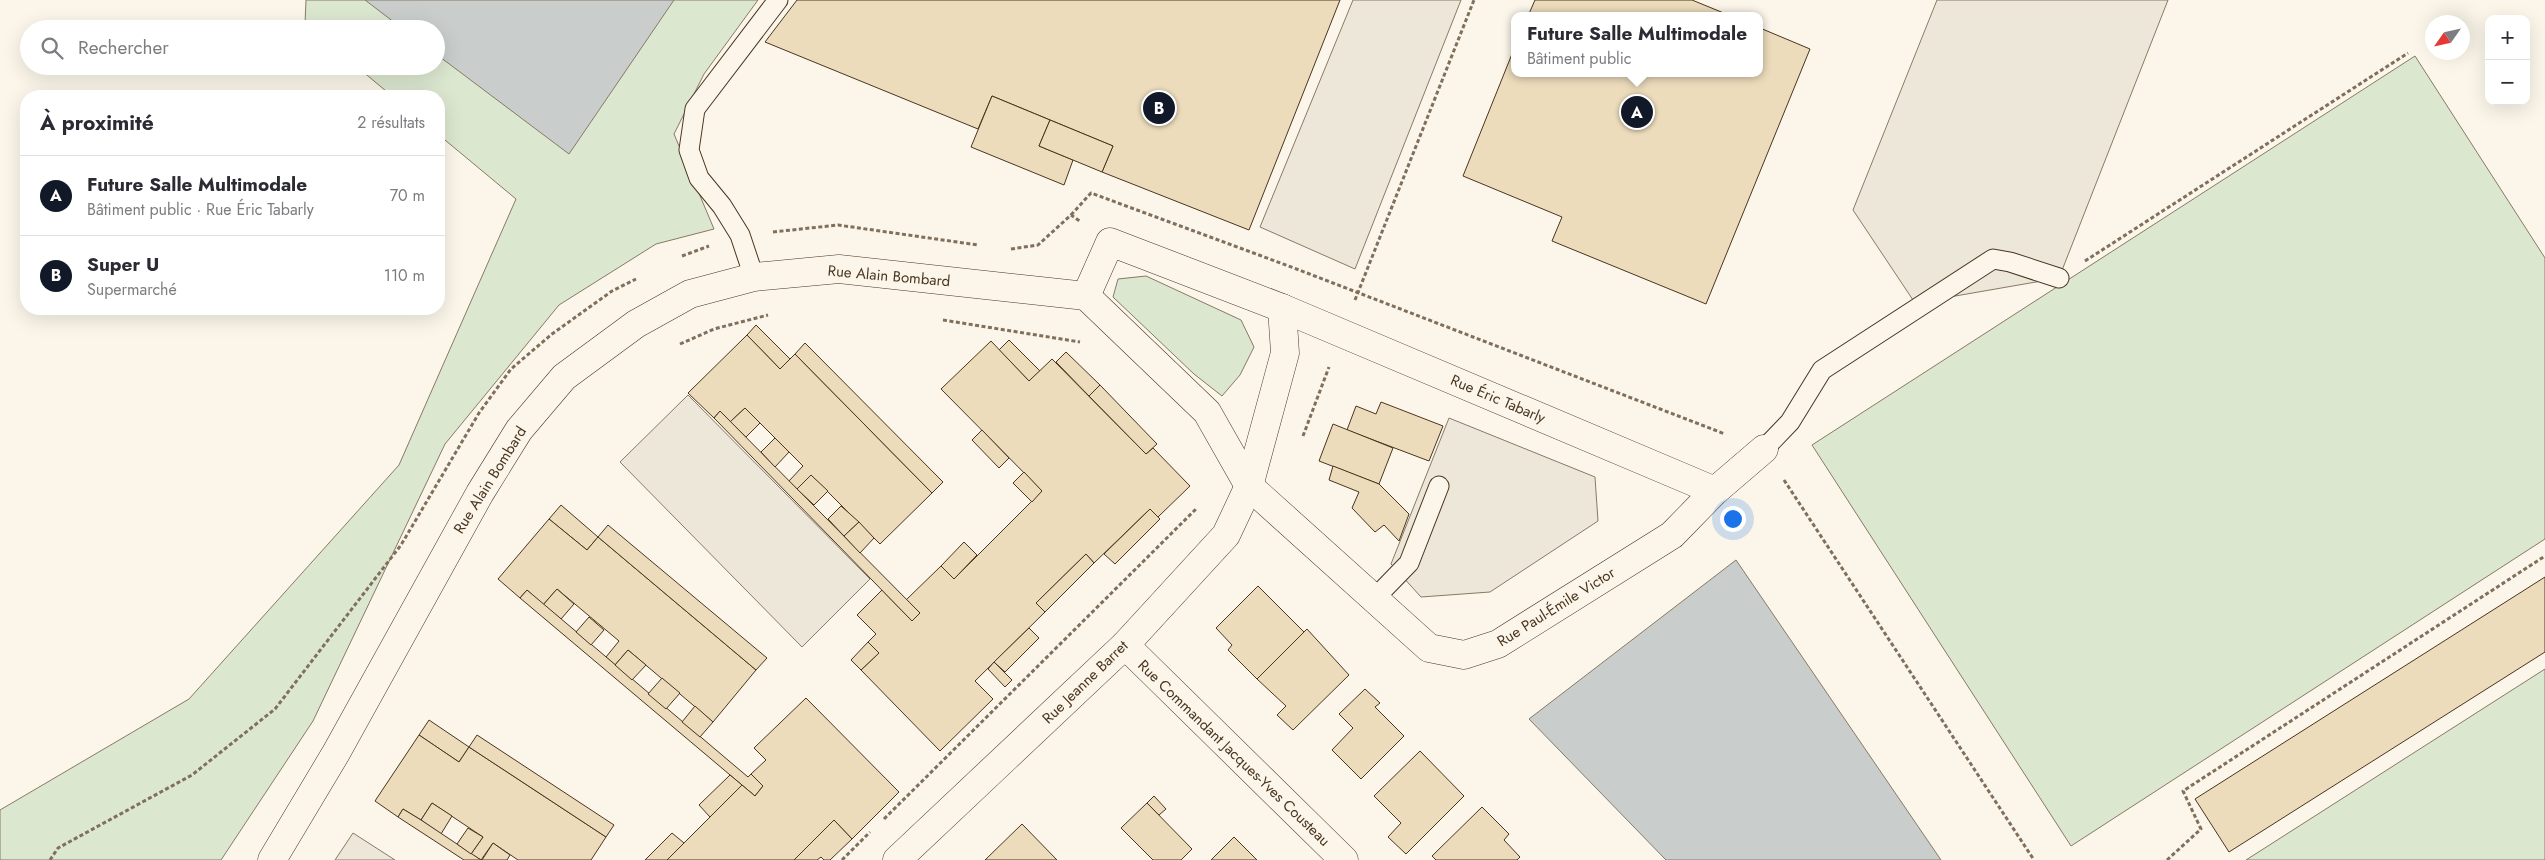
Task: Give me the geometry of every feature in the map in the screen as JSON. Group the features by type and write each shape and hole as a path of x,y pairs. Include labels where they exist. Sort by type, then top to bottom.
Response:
{"street":[{"name":"Rue Éric Tabarly","path":"1110,242 1282,308 1715,491"},
{"path":"1086,296 1110,242"},
{"name":"Rue Alain Bombard","path":"272,860 336,753 480,493 519,430 564,377 636,324 690,294 754,277 839,269 1086,296"},
{"name":"Rue Paul-Émile Victor","path":"1086,296 1207,412 1249,486 1429,648 1464,655 1498,644 1672,535 1715,491 1764,449"},
{"name":"Rue Jeanne Barret","path":"898,860 1125,645 1226,535 1249,486 1285,353 1282,308"},
{"name":"Rue Commandant Jacques-Yves Cousteau","path":"1125,645 1344,860"}],"lane":[{"path":"754,277 740,235 722,206 699,178 688,150 695,109 778,0"},
{"path":"1764,449 1790,422 1822,370 1993,259 2010,262 2059,278"},
{"path":"1374,599 1409,564 1439,486"}],"path":[{"path":"1301,440 1474,0"},
{"path":"2059,278 2408,53"},
{"path":"1009,249 1038,245 1070,215 1110,242"},
{"path":"680,257 740,235 838,225 980,245"},
{"path":"50,860 58,848 192,774 275,709 401,545 479,413 511,369 560,329 612,291 638,278"},
{"path":"674,347 714,328 769,314"},
{"path":"942,320 1085,343"},
{"path":"882,820 1198,506"},
{"path":"2167,860 2201,829 2183,791 2545,556"},
{"path":"842,860 875,827"}],"green space":[{"path":"306,0 758,0 704,74 674,134 714,229 656,244 559,305 445,444 313,721 221,860 0,860 0,810 189,699 399,465 516,199 445,140 445,90 385,90 367,75 445,75 445,20 305,20"},
{"path":"2415,56 2545,258 2545,539 2071,846 1812,445"},
{"path":"1146,276 1241,320 1254,347 1240,375 1222,396 1194,374 1113,297 1118,279"},
{"path":"2545,669 2545,860 2246,860"}],"shaded area":[{"path":"365,0 674,0 569,154 445,61 445,20 391,20"},
{"path":"1353,0 1461,0 1355,269 1260,227"},
{"path":"1937,0 2168,0 2059,278 1915,303 1853,210"},
{"path":"688,395 870,579 802,647 620,462"},
{"path":"1449,418 1595,477 1598,521 1490,592 1421,597 1391,564"},
{"path":"1736,560 1941,860 1666,860 1529,719"},
{"path":"353,833 395,860 335,860"}],"building":[{"path":"797,0 1340,0 1249,230 1102,172 1113,146 992,96 978,129 765,42"},
{"path":"1535,0 1692,0 1721,12 1530,12"},
{"path":"1763,29 1810,49 1706,304 1552,241 1562,217 1463,176 1511,56 1511,77 1763,77"},
{"path":"992,96 1050,120 1039,146 1073,160 1064,185 971,147"},
{"path":"1050,120 1113,146 1102,172 1039,146"},
{"path":"756,325 790,359 780,369 747,335"},
{"path":"747,335 780,369 795,354 932,493 880,544 811,475 797,489 789,481 803,466 745,408 730,422 720,411 714,418 688,393"},
{"path":"1009,340 1040,371 1029,381 999,350"},
{"path":"991,341 1029,381 1052,359 1146,454 1153,448 1190,486 1158,517 1150,509 1094,563 1086,554 1036,603 1045,612 975,681 993,699 940,751 861,670 879,653 868,642 876,634 857,615 882,590 912,621 920,613 906,600 941,566 954,579 1042,491 941,389"},
{"path":"805,343 943,482 932,493 795,354"},
{"path":"1066,352 1100,385 1089,396 1056,362"},
{"path":"1100,385 1157,444 1146,454 1089,396"},
{"path":"1381,402 1443,426 1429,461 1347,430 1356,406 1376,414"},
{"path":"745,408 760,423 746,437 730,422"},
{"path":"720,411 920,613 912,621 714,418"},
{"path":"1333,424 1393,448 1379,484 1319,461"},
{"path":"982,430 1009,458 999,468 972,440"},
{"path":"775,438 789,452 775,467 761,452"},
{"path":"1333,466 1379,484 1409,514 1399,541 1384,525 1375,532 1352,508 1359,492 1329,480"},
{"path":"1024,472 1042,491 1032,502 1013,483"},
{"path":"811,475 828,491 814,505 797,489"},
{"path":"561,505 598,537 587,550 549,519"},
{"path":"841,506 859,522 844,536 828,519"},
{"path":"1150,509 1160,519 1115,564 1104,554"},
{"path":"549,519 587,550 598,537 756,670 713,722 628,650 615,665 606,657 619,641 557,589 543,605 527,590 520,598 498,579"},
{"path":"859,522 874,538 860,553 844,536"},
{"path":"608,525 767,658 756,670 598,537"},
{"path":"964,542 977,555 954,579 941,566"},
{"path":"1086,554 1094,563 1045,612 1036,603"},
{"path":"2545,577 2545,652 2229,852 2195,799"},
{"path":"1258,586 1304,632 1257,679 1228,650 1232,645 1216,628"},
{"path":"557,589 574,604 561,619 543,605"},
{"path":"527,590 748,777 751,774 763,786 755,796 520,598"},
{"path":"589,617 604,630 591,645 576,632"},
{"path":"1029,628 1039,638 1005,672 994,662"},
{"path":"1307,629 1349,675 1293,730 1277,715 1286,706 1257,679"},
{"path":"868,642 879,653 861,670 851,660"},
{"path":"628,650 646,665 632,680 615,665"},
{"path":"994,662 1012,680 1005,687 988,669"},
{"path":"662,678 680,693 666,709 648,694"},
{"path":"1365,689 1380,703 1375,707 1404,736 1361,779 1332,750 1353,728 1339,714"},
{"path":"806,698 899,792 852,839 834,820 794,860 667,860 742,785 755,796 763,786 751,774 766,760 754,748"},
{"path":"695,706 713,722 700,737 682,722"},
{"path":"429,720 469,747 459,762 419,735"},
{"path":"419,735 459,762 469,747 606,837 591,860 518,860 493,843 481,860 471,854 483,837 432,803 421,820 403,809 398,817 375,801"},
{"path":"477,735 614,825 606,837 469,747"},
{"path":"1420,751 1464,796 1406,854 1388,837 1401,823 1374,796"},
{"path":"730,775 742,785 710,817 699,805"},
{"path":"1154,796 1166,809 1159,815 1147,803"},
{"path":"432,803 452,816 441,834 421,820"},
{"path":"1147,803 1192,849 1181,860 1153,860 1121,828"},
{"path":"1482,807 1509,834 1504,840 1520,857 1517,860 1436,860 1432,856"},
{"path":"403,809 481,860 464,860 398,817"},
{"path":"834,820 852,839 830,860 824,860 821,857 817,860 794,860"},
{"path":"1022,824 1057,860 985,860"},
{"path":"468,828 483,837 471,854 457,844"},
{"path":"672,833 684,843 667,860 645,860"},
{"path":"1234,837 1257,860 1211,860"},
{"path":"493,843 510,855 507,860 482,860"}],"place":[{"name":"Super U","path":"1159,108"},
{"name":"Future Salle Multimodale","path":"1637,112"}]}
